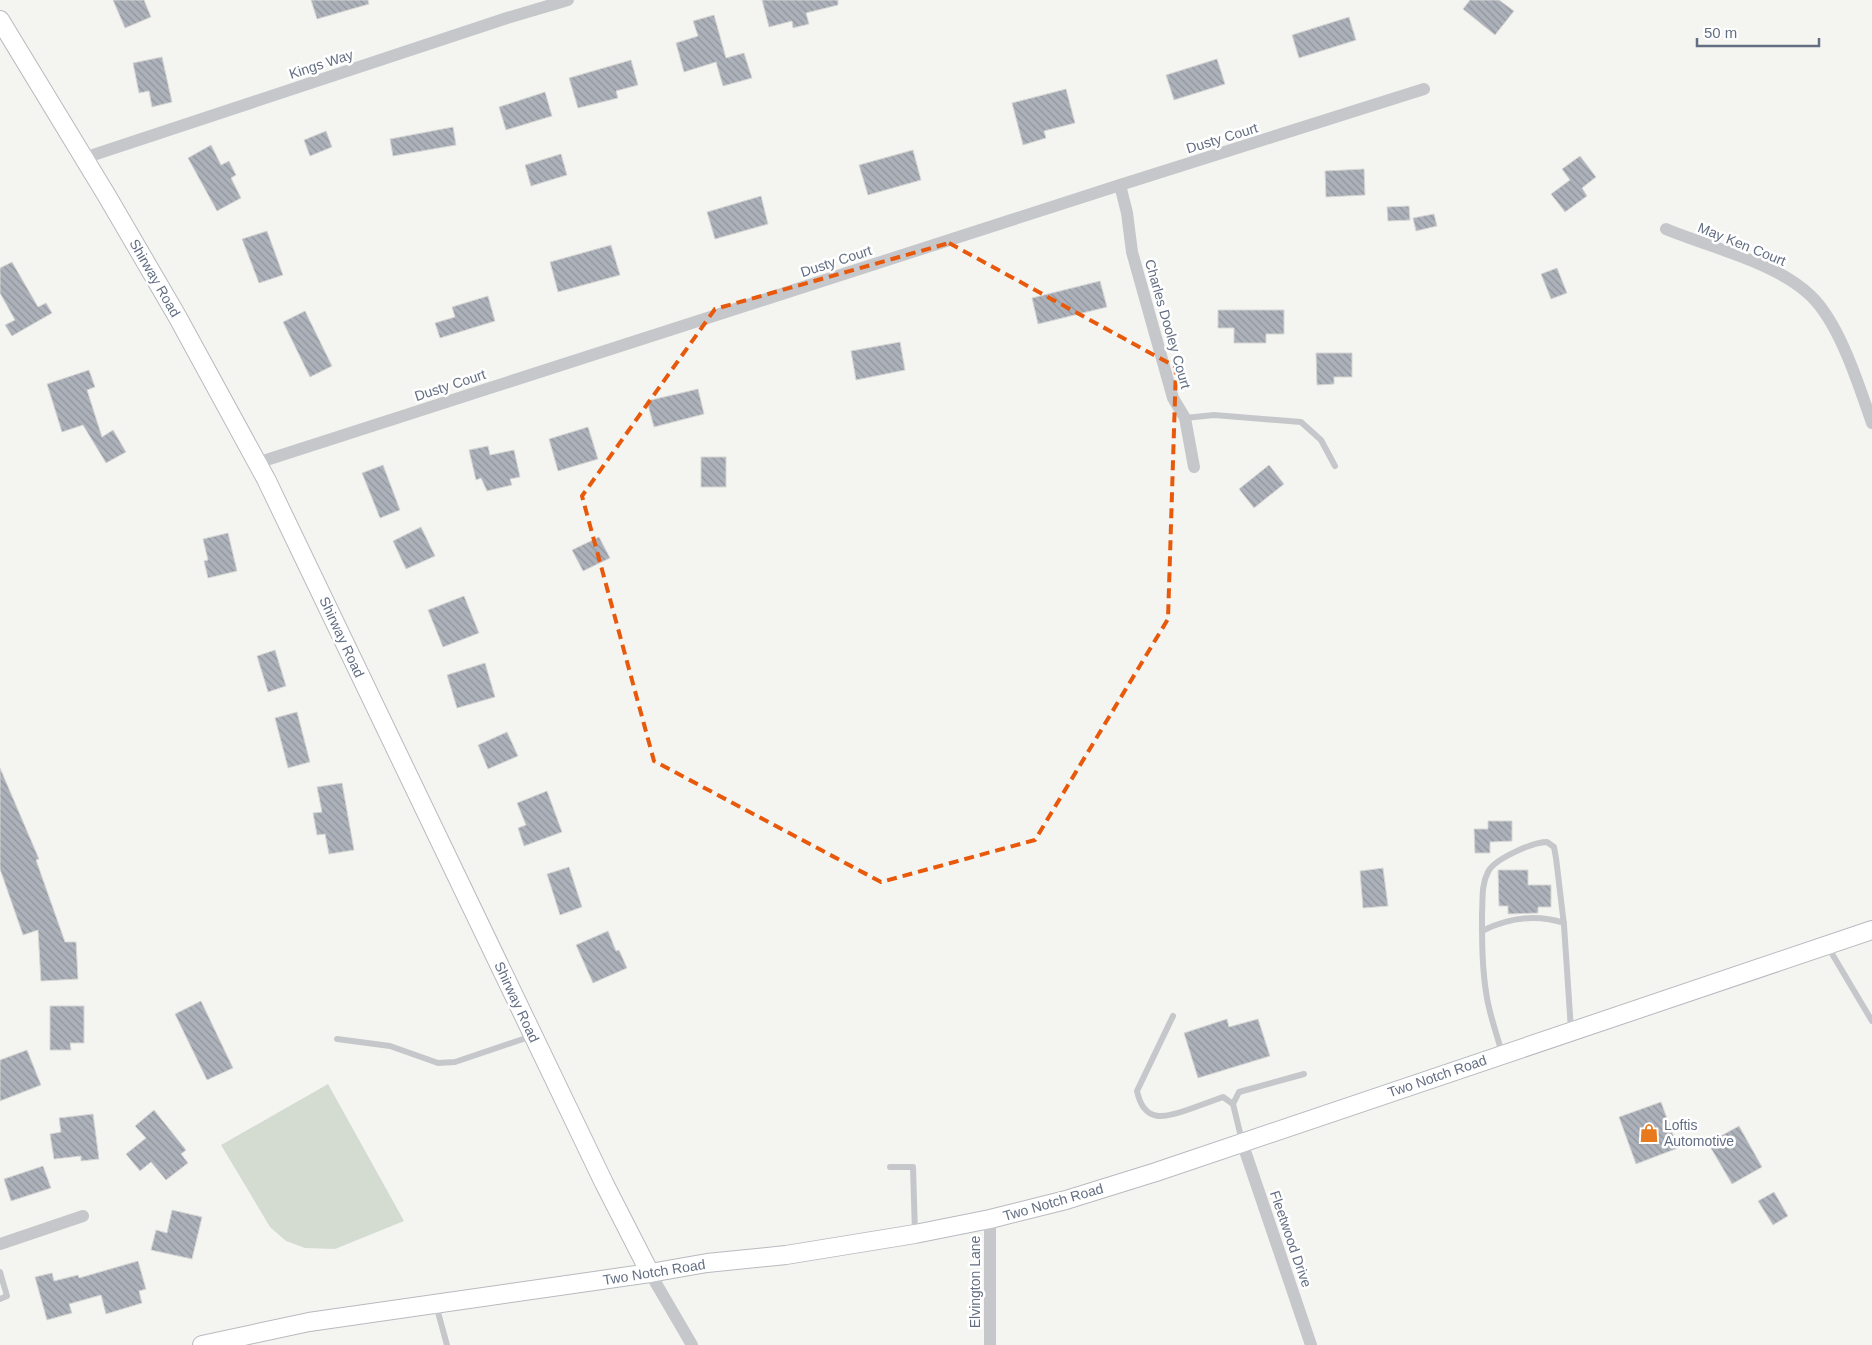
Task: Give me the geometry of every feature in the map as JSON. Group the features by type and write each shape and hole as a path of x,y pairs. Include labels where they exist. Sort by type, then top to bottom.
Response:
{"street":[{"name":"Kings Way","path":"84,158 507,18 568,0"},
{"name":"Shirway Road","path":"0,20 177,316 257,463 302,551 359,675 604,1183 650,1273"},
{"name":"Dusty Court","path":"257,463 1424,89"},
{"name":"Charles Dooley Court","path":"1120,185 1127,213 1132,252 1173,398 1186,418 1194,467"},
{"name":"May Ken Court","path":"1666,229 1768,268 1791,280 1812,296 1829,319 1841,343 1872,424"},
{"name":"Two Notch Road","path":"202,1345 309,1322 650,1273 707,1263 786,1255 915,1234 990,1219 1075,1197 1156,1172 1872,930"},
{"name":"Fleetwood Drive","path":"1242,1142 1311,1345"},
{"path":"0,1244 83,1216"},
{"name":"Elvington Lane","path":"990,1219 990,1345"},
{"path":"650,1273 692,1345"}],"lane":[{"path":"1186,418 1214,415 1301,422 1321,440 1335,466"},
{"path":"1502,1055 1487,999 1484,976 1483,888 1488,872 1497,862 1538,842 1547,842 1554,848 1564,923 1571,1031"},
{"path":"1482,931 1509,920 1547,918 1564,923"},
{"path":"1827,945 1872,1020"},
{"path":"1173,1016 1137,1091 1140,1104 1152,1115 1167,1117 1223,1097 1233,1104"},
{"path":"337,1039 390,1046 438,1063 455,1062 533,1036"},
{"path":"1242,1142 1233,1104 1239,1092 1304,1074"},
{"path":"890,1167 913,1167 915,1234"},
{"path":"0,1272 7,1296 0,1299"},
{"path":"436,1304 447,1345"}],"highlighted area":[{"path":"949,243 1176,367 1168,619 1035,840 881,882 654,761 582,496 715,309"}],"shaded area":[{"path":"328,1084 404,1221 335,1249 305,1248 286,1241 270,1227 221,1145"}],"building":[{"path":"113,0 144,0 151,17 125,28"},
{"path":"311,0 368,0 369,4 317,19"},
{"path":"762,0 838,0 838,5 806,13 809,24 793,28 792,21 769,27"},
{"path":"1470,0 1499,0 1514,11 1495,35 1463,9"},
{"path":"714,15 726,58 744,53 752,78 723,86 716,62 684,72 676,43 698,36 693,21"},
{"path":"1349,17 1356,40 1299,58 1292,35"},
{"path":"162,57 172,102 152,107 149,91 139,93 133,63"},
{"path":"1217,59 1225,84 1174,100 1166,75"},
{"path":"631,60 638,85 616,91 618,98 578,108 569,78"},
{"path":"1066,89 1075,123 1044,131 1046,138 1023,145 1012,103"},
{"path":"545,92 552,116 506,130 499,107"},
{"path":"453,127 456,145 393,156 390,139"},
{"path":"326,131 332,147 310,156 304,140"},
{"path":"211,145 221,165 229,161 236,175 231,178 241,198 217,211 188,158"},
{"path":"913,150 921,180 868,195 859,165"},
{"path":"561,154 567,175 531,186 525,165"},
{"path":"1580,156 1596,177 1582,188 1587,196 1565,212 1551,194 1570,180 1562,169"},
{"path":"1364,169 1365,195 1326,197 1325,171"},
{"path":"761,196 768,224 715,239 707,212"},
{"path":"1409,206 1410,220 1388,221 1387,207"},
{"path":"1434,214 1437,226 1416,231 1413,218"},
{"path":"267,231 283,275 259,283 242,239"},
{"path":"611,245 620,275 558,292 550,262"},
{"path":"12,262 38,307 46,303 52,313 12,336 5,325 15,320 0,293 0,268"},
{"path":"1557,268 1567,293 1551,299 1541,274"},
{"path":"1100,281 1107,307 1038,324 1032,298"},
{"path":"488,296 495,321 440,338 435,323 455,317 452,307"},
{"path":"1218,310 1284,310 1284,334 1266,334 1266,343 1234,343 1234,328 1218,328"},
{"path":"305,311 332,366 310,377 283,322"},
{"path":"900,342 905,370 856,380 851,351"},
{"path":"1316,353 1352,353 1352,377 1334,377 1334,384 1317,385"},
{"path":"89,370 95,387 87,390 102,437 113,430 126,452 106,463 83,425 62,432 47,384"},
{"path":"698,389 704,414 654,427 647,401"},
{"path":"588,427 598,459 558,471 549,439"},
{"path":"488,446 490,455 514,450 520,477 510,479 512,485 487,491 481,478 476,480 469,450"},
{"path":"701,457 726,457 726,487 701,487"},
{"path":"383,465 400,510 380,518 362,473"},
{"path":"1269,465 1284,484 1254,508 1239,489"},
{"path":"421,527 435,556 406,569 393,541"},
{"path":"228,533 237,571 208,578 204,561 208,560 203,539"},
{"path":"599,537 610,558 583,571 572,550"},
{"path":"464,596 479,633 443,647 428,610"},
{"path":"275,650 286,686 268,692 257,656"},
{"path":"485,663 495,697 457,708 447,675"},
{"path":"297,712 310,762 288,768 275,718"},
{"path":"507,732 518,756 488,769 478,745"},
{"path":"0,768 39,859 36,860 65,942 76,942 78,979 41,981 38,930 23,935 0,869"},
{"path":"342,783 354,850 329,854 325,834 317,835 313,813 322,812 317,787"},
{"path":"547,791 562,832 524,846 518,828 526,825 517,803"},
{"path":"1488,821 1512,821 1512,841 1490,842 1490,853 1475,853 1474,829 1488,829"},
{"path":"569,867 582,907 560,915 547,874"},
{"path":"1383,868 1388,906 1363,908 1360,871"},
{"path":"1498,870 1528,870 1528,885 1551,885 1551,907 1538,907 1538,913 1508,914 1508,906 1499,906"},
{"path":"608,931 616,951 619,950 627,968 593,983 576,945"},
{"path":"201,1001 233,1068 207,1080 175,1014"},
{"path":"50,1006 84,1006 84,1043 70,1043 71,1050 50,1050"},
{"path":"1227,1019 1229,1027 1258,1019 1270,1056 1198,1078 1184,1033"},
{"path":"27,1050 41,1085 0,1101 0,1060"},
{"name":"Loftis Automotive","path":"1661,1102 1678,1148 1636,1164 1619,1117"},
{"path":"154,1110 186,1150 181,1154 188,1163 166,1180 151,1162 140,1171 126,1154 146,1138 135,1126"},
{"path":"93,1114 99,1159 81,1161 81,1156 54,1159 50,1134 61,1132 59,1118"},
{"path":"1739,1126 1762,1167 1732,1184 1708,1143"},
{"path":"43,1166 51,1188 11,1201 4,1179"},
{"path":"1774,1192 1788,1216 1773,1225 1758,1201"},
{"path":"172,1210 202,1217 192,1259 151,1250 156,1230 167,1233"},
{"path":"138,1261 146,1289 139,1291 142,1303 106,1314 101,1295 69,1304 72,1313 47,1320 35,1277 52,1273 54,1281 78,1275 79,1278"}],"place":[{"name":"Loftis Automotive","path":"1649,1133"}]}
